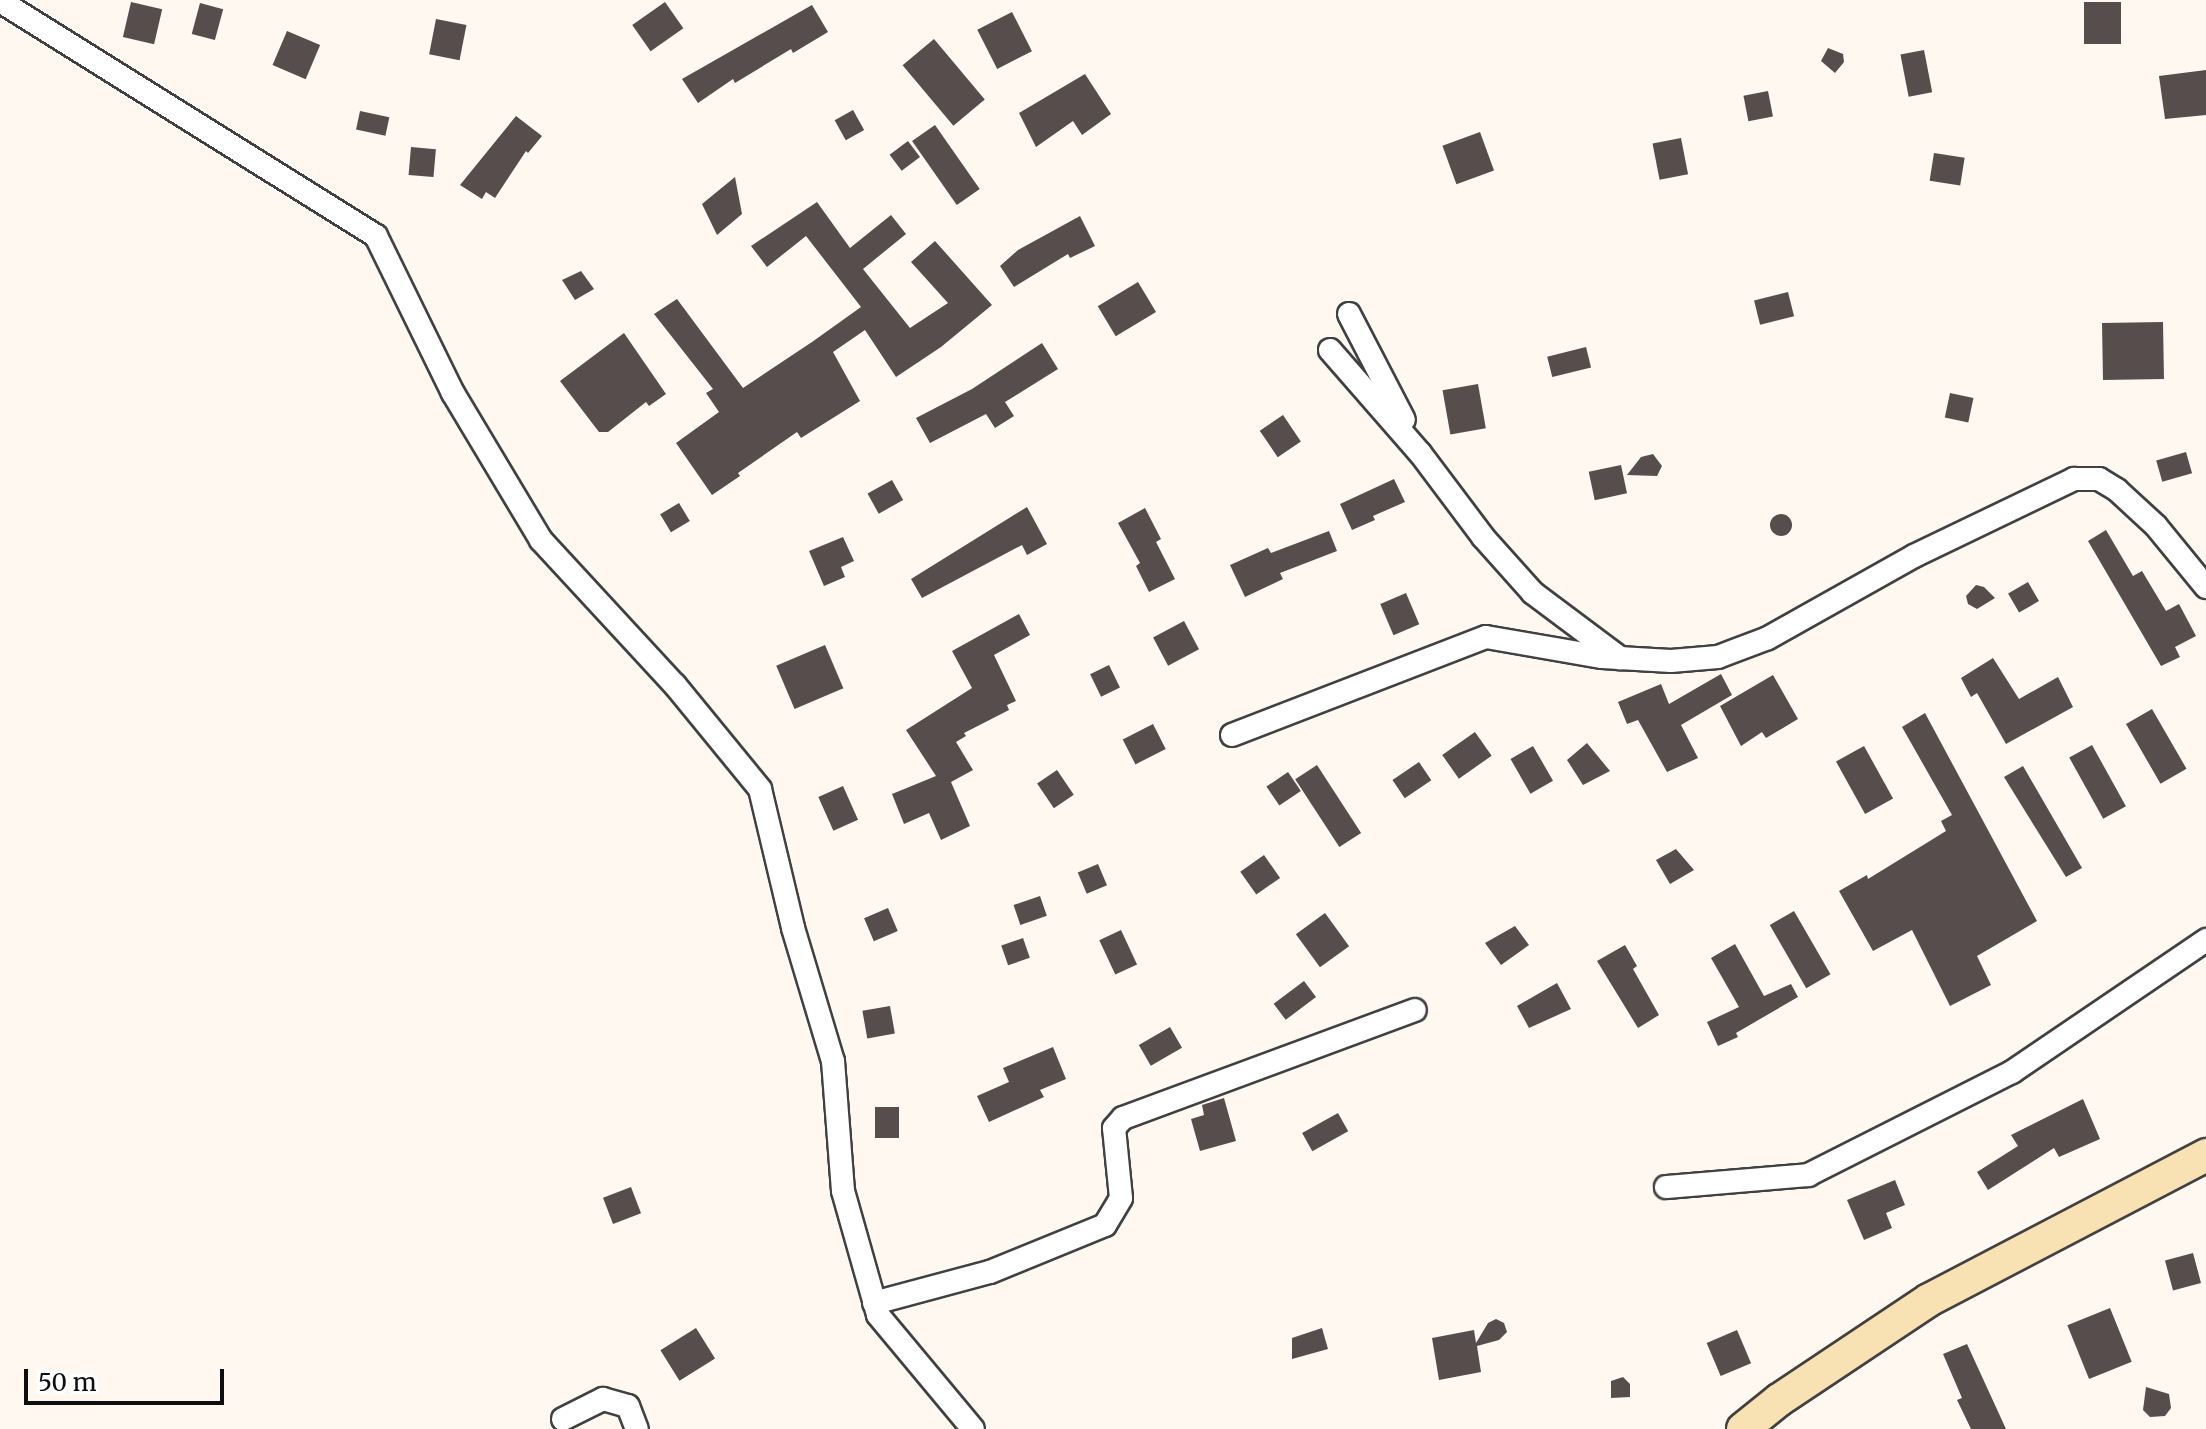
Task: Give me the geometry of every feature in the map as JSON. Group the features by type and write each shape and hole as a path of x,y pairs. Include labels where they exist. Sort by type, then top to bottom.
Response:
{"main road":[{"path":"1743,1429 1779,1400 1929,1300 2206,1155"}],"street":[{"path":"0,1 376,236 453,393 541,540 675,685 760,789 793,928 833,1061 843,1191 874,1303 878,1315 973,1429"},
{"path":"1349,314 1420,453"},
{"path":"1330,350 1420,453 1483,537 1533,593 1621,658"},
{"path":"1232,735 1486,637 1621,658 1671,661 1718,657 1746,648 1914,556 2074,479 2099,479 2117,490 2156,526 2206,587"},
{"path":"1666,1187 1808,1175 2012,1072 2206,940"},
{"path":"874,1303 990,1272 1105,1225 1121,1198 1114,1128 1123,1118 1415,1010"},
{"path":"563,1419 603,1399 628,1406 637,1429"}],"building":[{"path":"131,2 162,9 154,44 123,37"},
{"path":"665,2 683,28 651,51 632,25"},
{"path":"2084,2 2121,2 2121,44 2084,44"},
{"path":"200,3 223,9 215,40 192,34"},
{"path":"812,5 828,32 793,53 791,49 735,83 733,79 698,103 682,79"},
{"path":"1012,12 1032,51 997,69 977,30"},
{"path":"436,19 466,25 460,60 429,54"},
{"path":"287,31 320,45 306,79 273,65"},
{"path":"934,39 985,100 953,126 903,65"},
{"path":"1828,48 1843,54 1844,62 1835,73 1821,61"},
{"path":"1924,50 1932,92 1909,97 1900,55"},
{"path":"2206,70 2206,115 2165,119 2159,76"},
{"path":"1085,74 1111,114 1082,135 1073,121 1036,147 1019,113"},
{"path":"1768,91 1773,117 1748,121 1743,96"},
{"path":"853,110 864,130 846,140 835,120"},
{"path":"360,111 389,117 385,136 356,130"},
{"path":"516,116 542,136 528,153 526,151 495,198 486,192 482,199 460,185"},
{"path":"935,125 980,189 957,205 912,141"},
{"path":"1480,132 1494,171 1456,184 1442,146"},
{"path":"1681,138 1688,174 1660,180 1653,144"},
{"path":"908,141 920,157 902,171 890,155"},
{"path":"411,147 436,149 433,177 409,175"},
{"path":"1934,153 1965,158 1960,186 1930,181"},
{"path":"735,177 742,214 717,235 702,204"},
{"path":"817,202 850,248 891,215 906,234 863,269 910,328 948,303 911,262 935,241 992,305 941,347 896,377 865,330 833,352 860,401 801,438 797,432 712,495 676,443 719,412 706,393 713,389 654,314 677,299 743,388 812,342 861,307 806,236 767,267 751,246"},
{"path":"1080,216 1095,246 1070,258 1068,254 1014,287 1000,266 1018,250"},
{"path":"581,271 594,289 575,300 562,280"},
{"path":"1138,282 1156,312 1116,336 1098,306"},
{"path":"1788,292 1794,316 1760,325 1754,300"},
{"path":"2163,322 2164,379 2103,380 2102,323"},
{"path":"624,333 666,394 649,406 646,402 608,432 599,432 560,381"},
{"path":"1042,343 1058,369 1005,402 1014,416 995,428 986,414 930,443 916,418 972,389"},
{"path":"1586,347 1591,367 1552,377 1547,357"},
{"path":"1478,384 1486,428 1450,435 1443,390"},
{"path":"1950,393 1973,398 1968,422 1945,417"},
{"path":"1283,415 1301,442 1278,457 1260,431"},
{"path":"2186,452 2192,473 2162,482 2156,461"},
{"path":"1653,454 1662,466 1657,476 1627,475 1641,457"},
{"path":"1621,465 1627,493 1595,500 1589,472"},
{"path":"1394,479 1405,502 1373,516 1375,520 1352,530 1340,504"},
{"path":"892,480 903,500 879,514 868,494"},
{"path":"679,503 690,521 671,532 660,514"},
{"path":"1027,507 1047,544 1027,555 1022,545 922,598 911,579"},
{"path":"1145,508 1161,539 1156,542 1175,579 1149,592 1136,566 1140,563 1118,523"},
{"path":"1781,514 1789,517 1792,525 1789,533 1781,536 1773,533 1770,525 1773,517"},
{"path":"2106,530 2133,576 2142,571 2166,611 2179,604 2196,636 2175,647 2180,657 2161,666 2088,541"},
{"path":"1329,531 1337,551 1280,573 1283,579 1245,597 1230,565 1268,548 1271,553"},
{"path":"843,537 854,561 841,567 845,577 824,586 809,551"},
{"path":"2028,582 2039,601 2019,613 2008,594"},
{"path":"1976,585 1984,587 1995,598 1977,609 1968,604 1966,596"},
{"path":"1406,593 1419,624 1394,635 1380,604"},
{"path":"1019,614 1030,635 994,655 1016,701 1007,705 1009,710 964,733 966,736 956,742 973,770 951,782 970,826 941,840 929,813 904,824 892,794 936,776 906,730 972,688 952,651"},
{"path":"1184,621 1199,649 1168,666 1153,637"},
{"path":"825,645 843,688 795,709 776,666"},
{"path":"1993,658 2019,699 2058,677 2073,707 2006,744 1977,693 1971,697 1961,678"},
{"path":"1109,665 1120,687 1101,697 1090,674"},
{"path":"1721,674 1732,695 1681,725 1698,758 1667,772 1638,720 1627,724 1618,702 1661,684 1669,704"},
{"path":"1773,675 1798,719 1766,738 1762,732 1741,746 1720,706"},
{"path":"2152,709 2186,769 2161,784 2126,724"},
{"path":"1925,713 2037,921 1977,956 1991,985 1950,1006 1912,930 1873,951 1839,891 1867,875 1868,879 1946,831 1941,821 1952,815 1902,727"},
{"path":"1153,724 1166,749 1135,764 1123,739"},
{"path":"1475,732 1492,756 1459,779 1442,755"},
{"path":"1587,743 1610,771 1583,785 1567,760"},
{"path":"2092,745 2126,806 2103,819 2069,758"},
{"path":"1533,746 1553,781 1530,794 1510,759"},
{"path":"1864,746 1893,798 1865,814 1836,762"},
{"path":"1419,762 1431,780 1405,798 1392,780"},
{"path":"1317,765 1361,833 1339,847 1295,779"},
{"path":"2023,766 2082,868 2066,877 2004,777"},
{"path":"1057,770 1074,795 1054,808 1037,783"},
{"path":"1288,772 1301,791 1279,806 1266,787"},
{"path":"843,786 858,820 833,831 818,797"},
{"path":"1676,849 1694,870 1670,884 1656,860"},
{"path":"1264,855 1280,878 1256,895 1240,872"},
{"path":"1098,864 1107,885 1087,894 1078,873"},
{"path":"1040,896 1047,916 1020,925 1014,905"},
{"path":"888,908 898,931 874,941 864,918"},
{"path":"1794,911 1830,974 1806,988 1770,925"},
{"path":"1325,913 1349,946 1320,967 1296,934"},
{"path":"1515,926 1529,945 1501,965 1485,943"},
{"path":"1121,930 1137,964 1115,975 1099,940"},
{"path":"1023,938 1030,958 1008,965 1001,945"},
{"path":"1735,944 1764,996 1791,984 1798,997 1736,1033 1738,1037 1718,1046 1707,1022 1739,1007 1711,958"},
{"path":"1625,945 1637,966 1633,969 1659,1015 1638,1028 1597,961"},
{"path":"1304,981 1316,997 1286,1020 1274,1004"},
{"path":"1557,983 1571,1009 1529,1028 1517,1006"},
{"path":"890,1006 895,1034 867,1038 862,1011"},
{"path":"1170,1027 1182,1048 1151,1066 1139,1045"},
{"path":"1053,1047 1066,1079 1040,1090 1044,1097 989,1122 977,1096 1009,1082 1003,1068"},
{"path":"1224,1098 1236,1141 1200,1151 1191,1119 1204,1115 1202,1105"},
{"path":"2083,1099 2100,1139 2059,1157 2054,1148 1988,1190 1977,1172 2018,1146 2011,1135"},
{"path":"875,1107 899,1107 899,1138 875,1138"},
{"path":"1338,1113 1348,1131 1312,1151 1302,1133"},
{"path":"1895,1180 1905,1205 1886,1213 1892,1228 1864,1240 1847,1200"},
{"path":"631,1187 641,1213 613,1224 603,1198"},
{"path":"2193,1253 2201,1283 2173,1290 2165,1261"},
{"path":"2110,1308 2132,1362 2089,1379 2067,1325"},
{"path":"1496,1319 1504,1323 1507,1332 1499,1340 1477,1346 1481,1372 1439,1380 1432,1338 1474,1330 1476,1343 1488,1323"},
{"path":"696,1328 715,1359 679,1381 660,1350"},
{"path":"1322,1328 1328,1349 1292,1359 1292,1338"},
{"path":"1737,1330 1751,1363 1721,1376 1707,1343"},
{"path":"1967,1344 2006,1429 1971,1429 1957,1400 1962,1398 1943,1354"},
{"path":"1623,1377 1630,1384 1630,1397 1611,1398 1611,1381"},
{"path":"2146,1387 2169,1394 2171,1408 2165,1416 2150,1417 2143,1410"}]}
